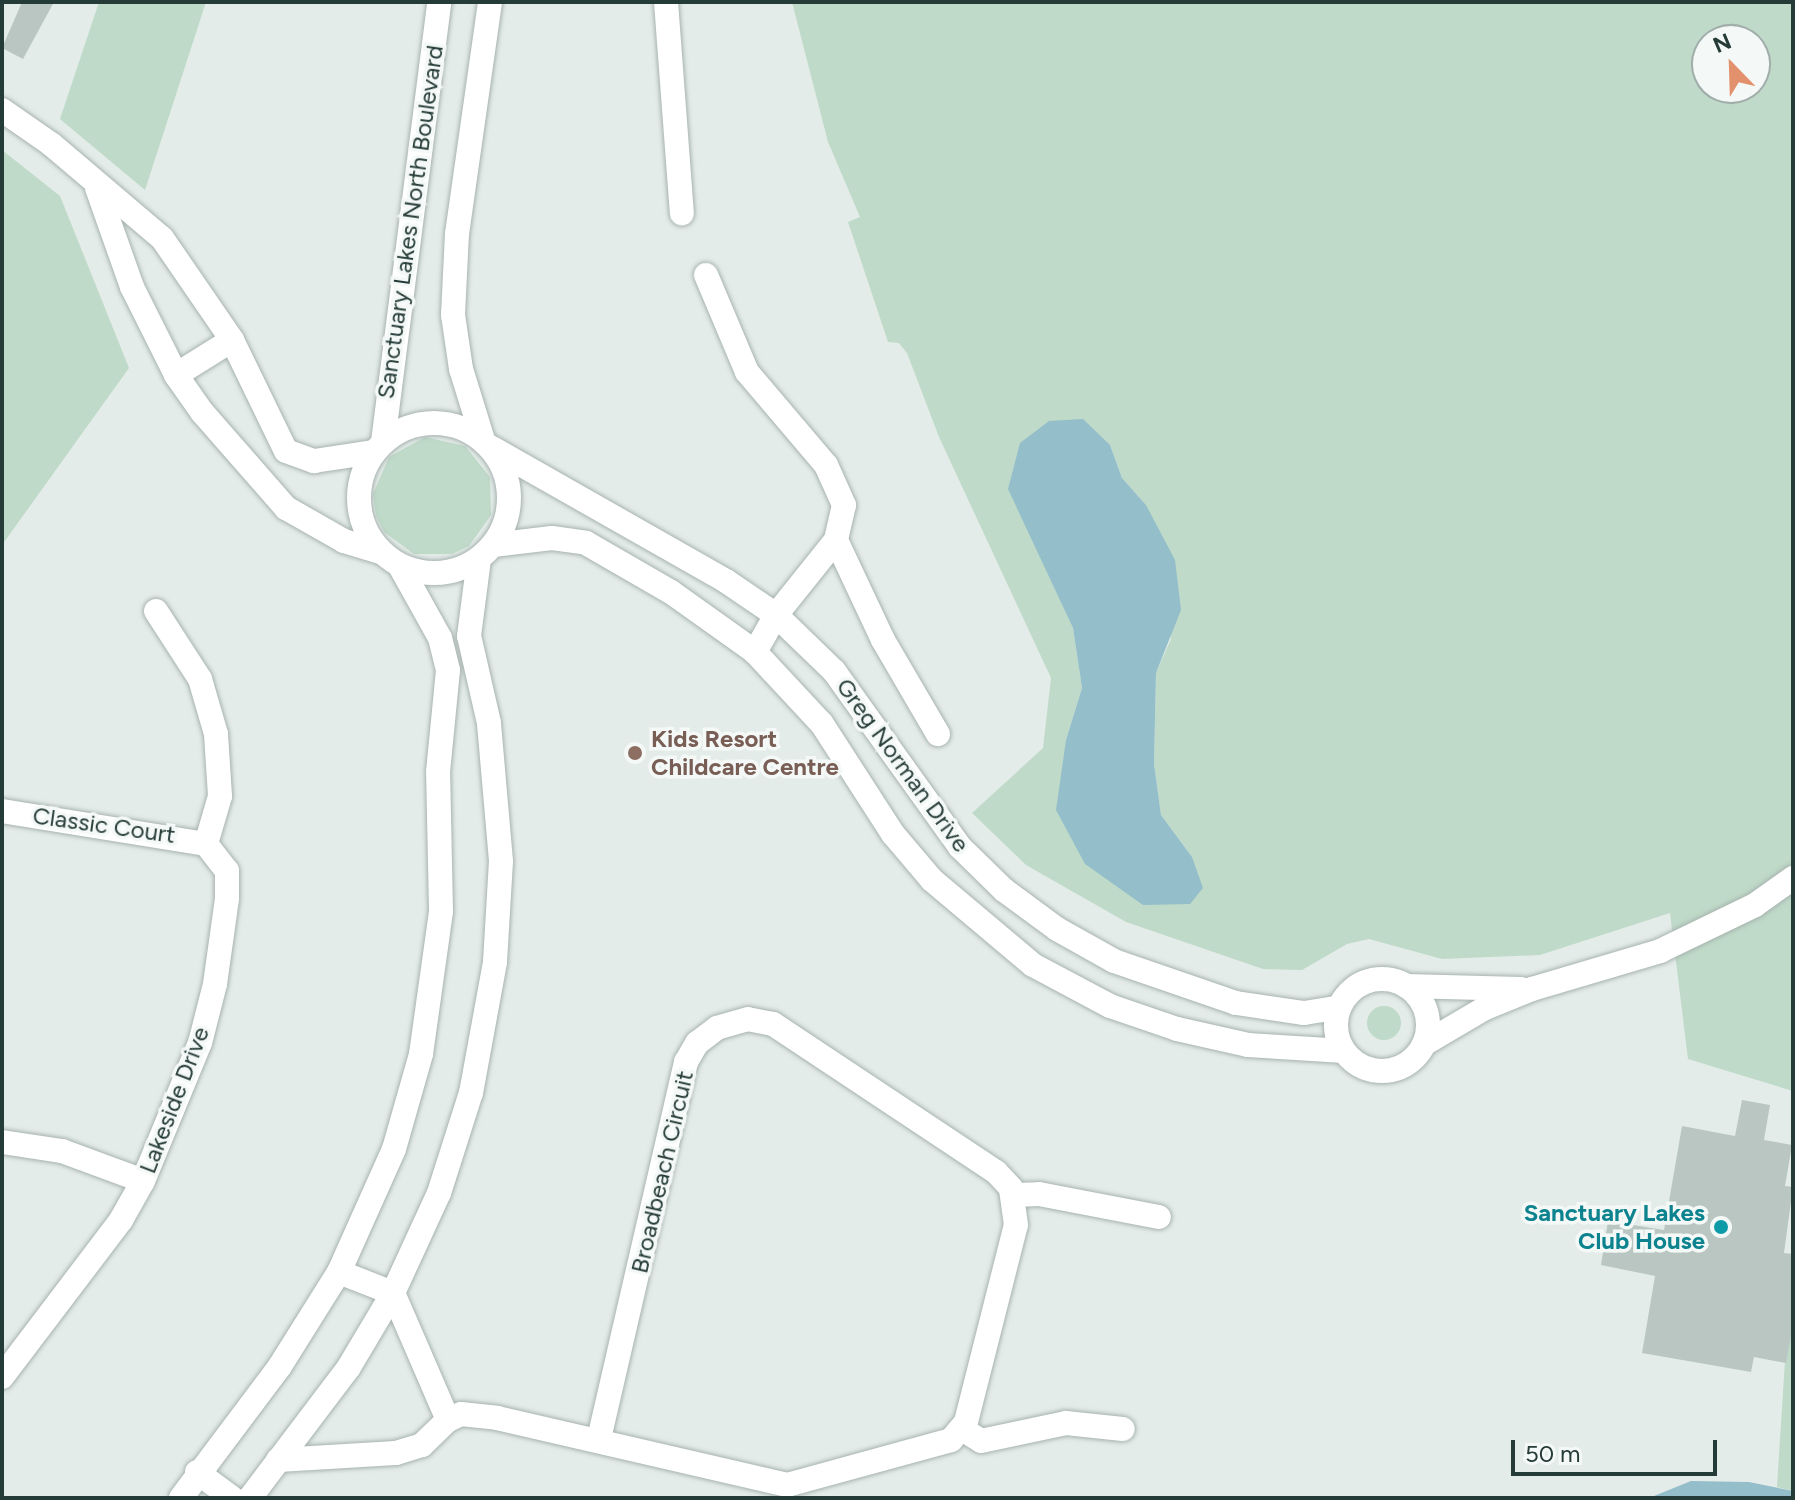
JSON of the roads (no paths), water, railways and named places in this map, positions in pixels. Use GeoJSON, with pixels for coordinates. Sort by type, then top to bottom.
{"type":"FeatureCollection","features":[{"type":"Feature","properties":{"kind":"street","name":"Sanctuary Lakes North Boulevard"},"geometry":{"type":"LineString","coordinates":[[378,447],[439,2]]}},
{"type":"Feature","properties":{"kind":"street","name":"Sanctuary Lakes North Boulevard"},"geometry":{"type":"LineString","coordinates":[[487,444],[461,369],[453,301],[457,234],[490,2]]}},
{"type":"Feature","properties":{"kind":"street"},"geometry":{"type":"LineString","coordinates":[[666,2],[682,213]]}},
{"type":"Feature","properties":{"kind":"street"},"geometry":{"type":"LineString","coordinates":[[2,110],[51,144],[97,187],[162,238],[232,340],[286,451],[314,461],[378,447],[422,423],[464,428],[487,444],[505,471],[510,496],[506,523],[486,552],[468,622],[489,723],[498,807],[495,962],[458,1140],[393,1293],[349,1367],[250,1498]]}},
{"type":"Feature","properties":{"kind":"street"},"geometry":{"type":"LineString","coordinates":[[97,187],[132,287],[176,375],[268,493],[310,525],[390,559],[440,574],[486,552]]}},
{"type":"Feature","properties":{"kind":"street"},"geometry":{"type":"LineString","coordinates":[[706,275],[747,372],[836,480],[844,505],[836,540],[776,615],[755,652]]}},
{"type":"Feature","properties":{"kind":"street"},"geometry":{"type":"LineString","coordinates":[[176,375],[232,340]]}},
{"type":"Feature","properties":{"kind":"street","name":"Greg Norman Drive"},"geometry":{"type":"LineString","coordinates":[[487,444],[726,581],[776,615],[834,671],[937,820],[1004,890],[1080,942],[1166,981],[1278,1011],[1340,1007],[1361,984],[1392,980],[1406,986],[1532,989]]}},
{"type":"Feature","properties":{"kind":"street"},"geometry":{"type":"LineString","coordinates":[[181,1498],[197,1472],[280,1366],[339,1272],[376,1194],[409,1103],[438,957],[443,857],[438,772],[448,670],[440,638],[390,559],[367,534],[359,503],[363,471],[378,447]]}},
{"type":"Feature","properties":{"kind":"street","name":"Greg Norman Drive"},"geometry":{"type":"LineString","coordinates":[[486,552],[552,538],[586,543],[671,592],[755,652],[822,724],[915,861],[975,920],[1033,965],[1110,1006],[1248,1045],[1344,1051],[1363,1067],[1392,1070],[1417,1056],[1424,1044],[1485,1008],[1532,989],[1660,951],[1755,905],[1793,878]]}},
{"type":"Feature","properties":{"kind":"street"},"geometry":{"type":"LineString","coordinates":[[836,540],[883,640],[938,734]]}},
{"type":"Feature","properties":{"kind":"street"},"geometry":{"type":"LineString","coordinates":[[156,611],[200,679],[216,734],[220,796],[206,844]]}},
{"type":"Feature","properties":{"kind":"street","name":"Classic Court"},"geometry":{"type":"LineString","coordinates":[[2,811],[206,844]]}},
{"type":"Feature","properties":{"kind":"street","name":"Lakeside Drive"},"geometry":{"type":"LineString","coordinates":[[2,1377],[121,1220],[143,1181],[200,1043],[215,984],[227,871],[206,844]]}},
{"type":"Feature","properties":{"kind":"street"},"geometry":{"type":"LineString","coordinates":[[975,920],[1004,890]]}},
{"type":"Feature","properties":{"kind":"street"},"geometry":{"type":"LineString","coordinates":[[1406,986],[1424,1005],[1424,1044]]}},
{"type":"Feature","properties":{"kind":"street"},"geometry":{"type":"LineString","coordinates":[[1340,1007],[1337,1037],[1344,1051]]}},
{"type":"Feature","properties":{"kind":"street","name":"Broadbeach Circuit"},"geometry":{"type":"LineString","coordinates":[[599,1440],[686,1062],[697,1043],[717,1028],[748,1019],[773,1024],[996,1172],[1014,1195]]}},
{"type":"Feature","properties":{"kind":"street"},"geometry":{"type":"LineString","coordinates":[[2,1142],[62,1151],[143,1181]]}},
{"type":"Feature","properties":{"kind":"street"},"geometry":{"type":"LineString","coordinates":[[278,1460],[396,1453],[422,1445],[448,1420],[461,1414],[497,1418],[599,1440],[787,1485],[933,1447],[962,1429],[1016,1225],[1014,1195],[1039,1194],[1159,1217]]}},
{"type":"Feature","properties":{"kind":"street"},"geometry":{"type":"LineString","coordinates":[[339,1272],[393,1293],[448,1420]]}},
{"type":"Feature","properties":{"kind":"street"},"geometry":{"type":"LineString","coordinates":[[962,1429],[981,1441],[1066,1423],[1123,1429]]}},
{"type":"Feature","properties":{"kind":"street"},"geometry":{"type":"LineString","coordinates":[[197,1472],[232,1498]]}},
{"type":"Feature","properties":{"kind":"water"},"geometry":{"type":"Polygon","coordinates":[[[1083,419],[1110,445],[1122,478],[1146,505],[1175,560],[1181,610],[1156,673],[1154,764],[1161,815],[1192,857],[1203,888],[1190,904],[1143,905],[1085,864],[1056,810],[1066,740],[1082,688],[1073,628],[1008,489],[1020,443],[1049,421],[1083,419]]]}},
{"type":"Feature","properties":{"kind":"water"},"geometry":{"type":"Polygon","coordinates":[[[1691,1481],[1749,1482],[1793,1491],[1793,1498],[1649,1498],[1691,1481]]]}},
{"type":"Feature","properties":{"kind":"place","name":"Kids Resort Childcare Centre"},"geometry":{"type":"Point","coordinates":[635,753]}},
{"type":"Feature","properties":{"kind":"place","name":"Sanctuary Lakes Club House"},"geometry":{"type":"Point","coordinates":[1721,1227]}}]}
